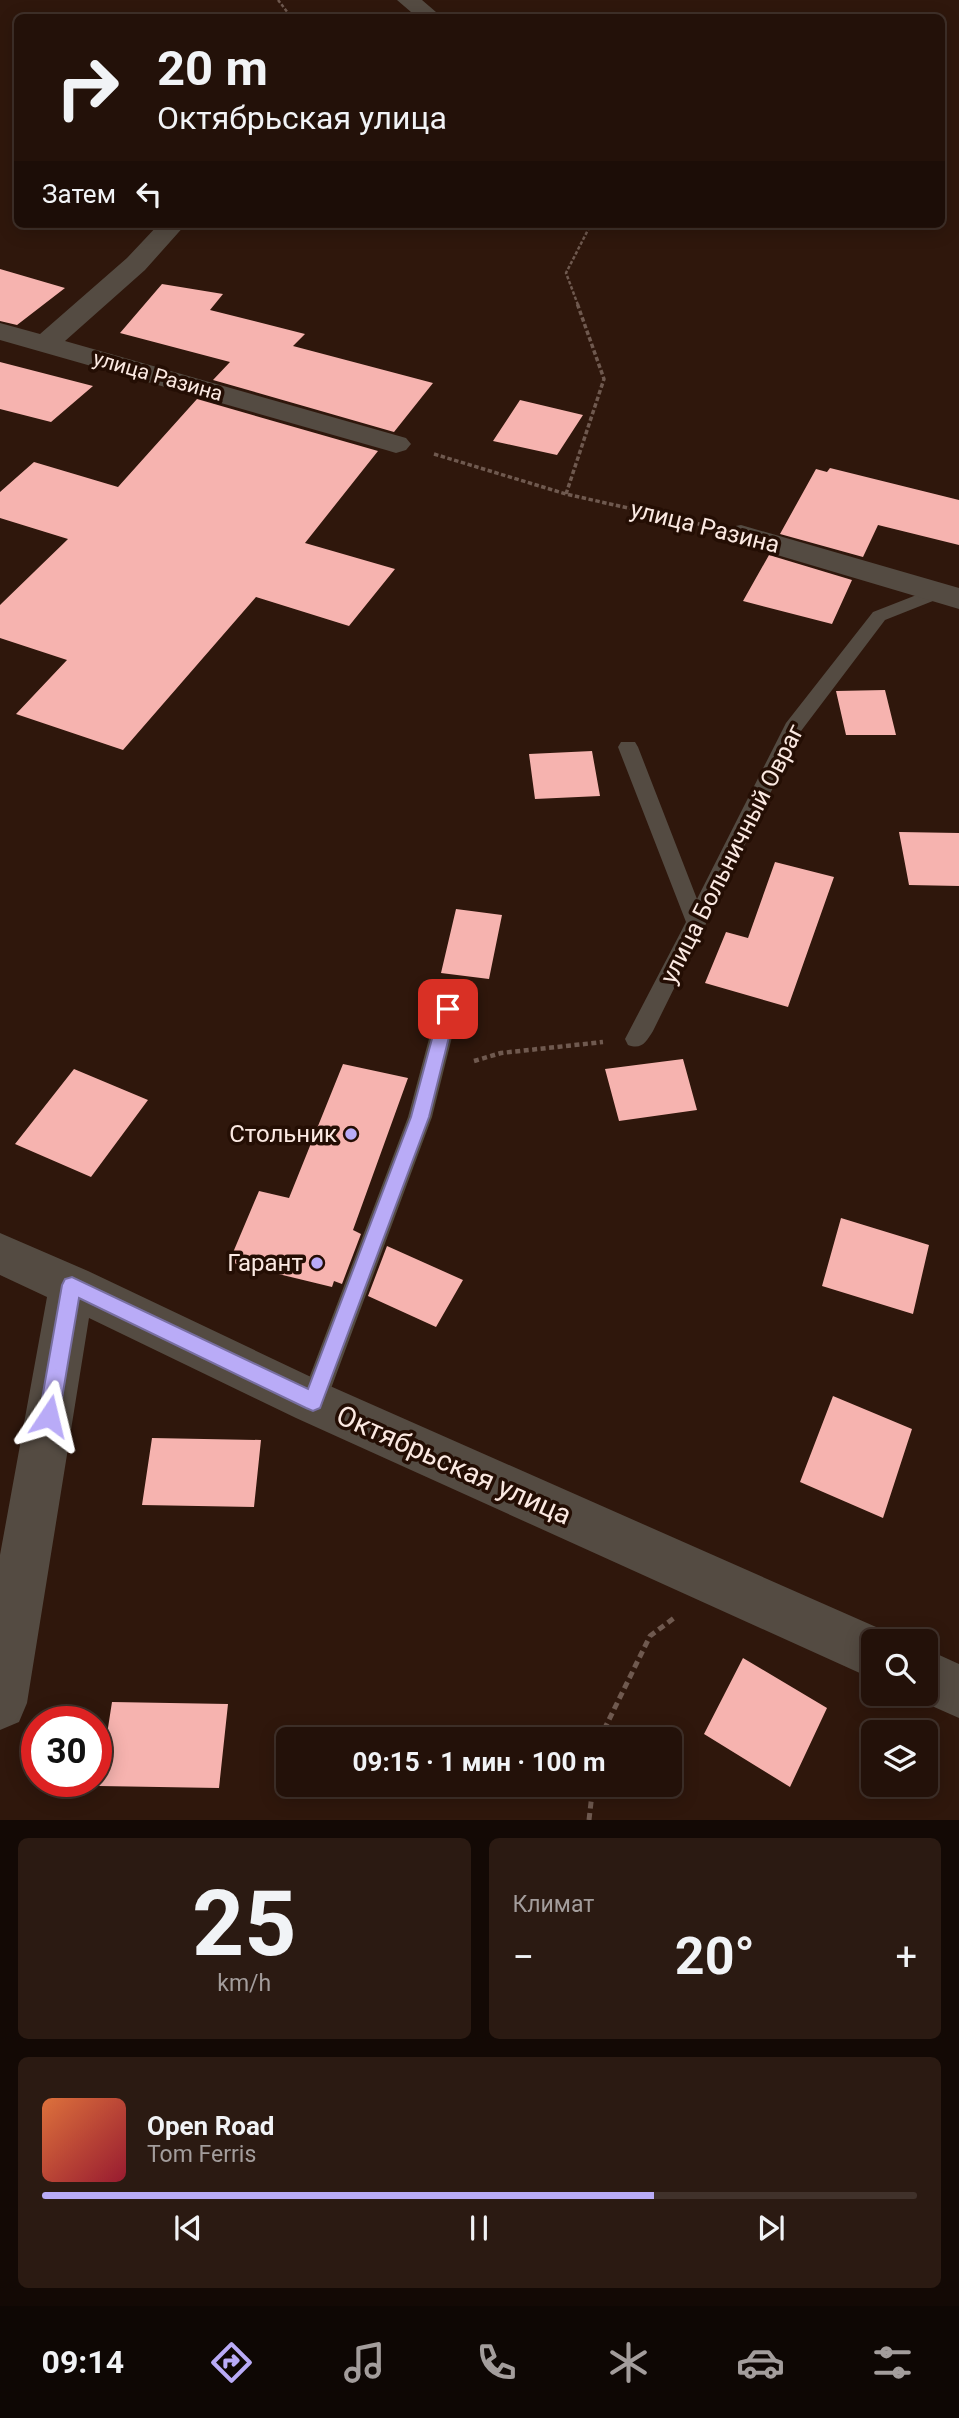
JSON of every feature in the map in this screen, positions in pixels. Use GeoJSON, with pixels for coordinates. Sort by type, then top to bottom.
{"type":"FeatureCollection","features":[{"type":"Feature","properties":{"kind":"street"},"geometry":{"type":"LineString","coordinates":[[408,0],[427,14]]}},
{"type":"Feature","properties":{"kind":"street"},"geometry":{"type":"LineString","coordinates":[[46,344],[136,264],[169,228]]}},
{"type":"Feature","properties":{"kind":"street","name":"улица Разина"},"geometry":{"type":"LineString","coordinates":[[0,331],[396,444]]}},
{"type":"Feature","properties":{"kind":"street","name":"улица Разина"},"geometry":{"type":"LineString","coordinates":[[741,534],[948,596]]}},
{"type":"Feature","properties":{"kind":"street","name":"Октябрьская улица"},"geometry":{"type":"LineString","coordinates":[[0,1253],[313,1402],[861,1648]]}},
{"type":"Feature","properties":{"kind":"street"},"geometry":{"type":"LineString","coordinates":[[0,1703],[72,1285]]}},
{"type":"Feature","properties":{"kind":"street"},"geometry":{"type":"LineString","coordinates":[[938,1681],[959,1691]]}},
{"type":"Feature","properties":{"kind":"lane","name":"улица Больничный Овраг"},"geometry":{"type":"LineString","coordinates":[[636,1039],[793,728],[879,616],[948,596]]}},
{"type":"Feature","properties":{"kind":"lane"},"geometry":{"type":"LineString","coordinates":[[628,747],[696,922]]}},
{"type":"Feature","properties":{"kind":"lane"},"geometry":{"type":"LineString","coordinates":[[313,1402],[420,1117],[448,1009]]}},
{"type":"Feature","properties":{"kind":"path"},"geometry":{"type":"LineString","coordinates":[[278,0],[289,14]]}},
{"type":"Feature","properties":{"kind":"path"},"geometry":{"type":"LineString","coordinates":[[566,494],[604,379],[566,273],[589,228]]}},
{"type":"Feature","properties":{"kind":"path","name":"улица Разина"},"geometry":{"type":"LineString","coordinates":[[450,459],[566,494],[741,534]]}},
{"type":"Feature","properties":{"kind":"path"},"geometry":{"type":"LineString","coordinates":[[501,1053],[636,1039]]}},
{"type":"Feature","properties":{"kind":"path"},"geometry":{"type":"LineString","coordinates":[[605,1727],[650,1636],[720,1584]]}},
{"type":"Feature","properties":{"kind":"path"},"geometry":{"type":"LineString","coordinates":[[589,1819],[592,1797]]}},
{"type":"Feature","properties":{"kind":"building"},"geometry":{"type":"Polygon","coordinates":[[[0,269],[65,288],[17,325],[0,321],[0,269]]]}},
{"type":"Feature","properties":{"kind":"building"},"geometry":{"type":"Polygon","coordinates":[[[162,284],[223,294],[210,310],[305,334],[293,346],[433,383],[394,432],[213,380],[230,362],[120,333],[162,284]]]}},
{"type":"Feature","properties":{"kind":"building"},"geometry":{"type":"Polygon","coordinates":[[[0,362],[93,386],[51,422],[0,409],[0,362]]]}},
{"type":"Feature","properties":{"kind":"building"},"geometry":{"type":"Polygon","coordinates":[[[197,399],[378,451],[305,543],[395,569],[349,626],[256,597],[123,750],[16,714],[67,660],[0,638],[0,605],[68,539],[0,518],[0,492],[34,462],[118,487],[197,399]]]}},
{"type":"Feature","properties":{"kind":"building"},"geometry":{"type":"Polygon","coordinates":[[[520,400],[583,415],[557,455],[493,441],[520,400]]]}},
{"type":"Feature","properties":{"kind":"building"},"geometry":{"type":"Polygon","coordinates":[[[830,468],[959,500],[959,545],[878,525],[863,557],[780,534],[816,469],[827,472],[830,468]]]}},
{"type":"Feature","properties":{"kind":"building"},"geometry":{"type":"Polygon","coordinates":[[[769,555],[852,580],[832,624],[743,601],[769,555]]]}},
{"type":"Feature","properties":{"kind":"building"},"geometry":{"type":"Polygon","coordinates":[[[885,690],[896,735],[846,735],[836,691],[885,690]]]}},
{"type":"Feature","properties":{"kind":"building"},"geometry":{"type":"Polygon","coordinates":[[[592,751],[600,796],[535,799],[529,754],[592,751]]]}},
{"type":"Feature","properties":{"kind":"building"},"geometry":{"type":"Polygon","coordinates":[[[899,832],[959,833],[959,886],[909,885],[899,832]]]}},
{"type":"Feature","properties":{"kind":"building"},"geometry":{"type":"Polygon","coordinates":[[[775,862],[834,877],[788,1007],[705,983],[726,932],[748,938],[775,862]]]}},
{"type":"Feature","properties":{"kind":"building"},"geometry":{"type":"Polygon","coordinates":[[[456,909],[502,915],[489,979],[441,973],[456,909]]]}},
{"type":"Feature","properties":{"kind":"building"},"geometry":{"type":"Polygon","coordinates":[[[683,1059],[697,1110],[619,1121],[605,1069],[683,1059]]]}},
{"type":"Feature","properties":{"kind":"building","name":"Стольник"},"geometry":{"type":"Polygon","coordinates":[[[343,1064],[408,1078],[353,1230],[361,1234],[342,1284],[334,1281],[332,1287],[229,1262],[259,1191],[289,1198],[343,1064]]]}},
{"type":"Feature","properties":{"kind":"building"},"geometry":{"type":"Polygon","coordinates":[[[74,1069],[148,1100],[91,1177],[15,1144],[74,1069]]]}},
{"type":"Feature","properties":{"kind":"building"},"geometry":{"type":"Polygon","coordinates":[[[841,1218],[929,1245],[913,1314],[822,1286],[841,1218]]]}},
{"type":"Feature","properties":{"kind":"building"},"geometry":{"type":"Polygon","coordinates":[[[387,1246],[463,1280],[436,1327],[368,1296],[387,1246]]]}},
{"type":"Feature","properties":{"kind":"building"},"geometry":{"type":"Polygon","coordinates":[[[833,1396],[912,1429],[883,1518],[800,1482],[833,1396]]]}},
{"type":"Feature","properties":{"kind":"building"},"geometry":{"type":"Polygon","coordinates":[[[152,1438],[261,1440],[254,1507],[142,1505],[152,1438]]]}},
{"type":"Feature","properties":{"kind":"building"},"geometry":{"type":"Polygon","coordinates":[[[743,1658],[827,1708],[790,1787],[704,1734],[743,1658]]]}},
{"type":"Feature","properties":{"kind":"building"},"geometry":{"type":"Polygon","coordinates":[[[112,1702],[228,1704],[219,1788],[112,1786],[112,1702]]]}},
{"type":"Feature","properties":{"kind":"place","name":"Стольник"},"geometry":{"type":"Point","coordinates":[351,1134]}},
{"type":"Feature","properties":{"kind":"place","name":"Гарант"},"geometry":{"type":"Point","coordinates":[317,1263]}},
{"type":"Feature","properties":{"kind":"route"},"geometry":{"type":"LineString","coordinates":[[49,1416],[72,1285],[313,1402],[420,1117],[448,1009]]}}]}
